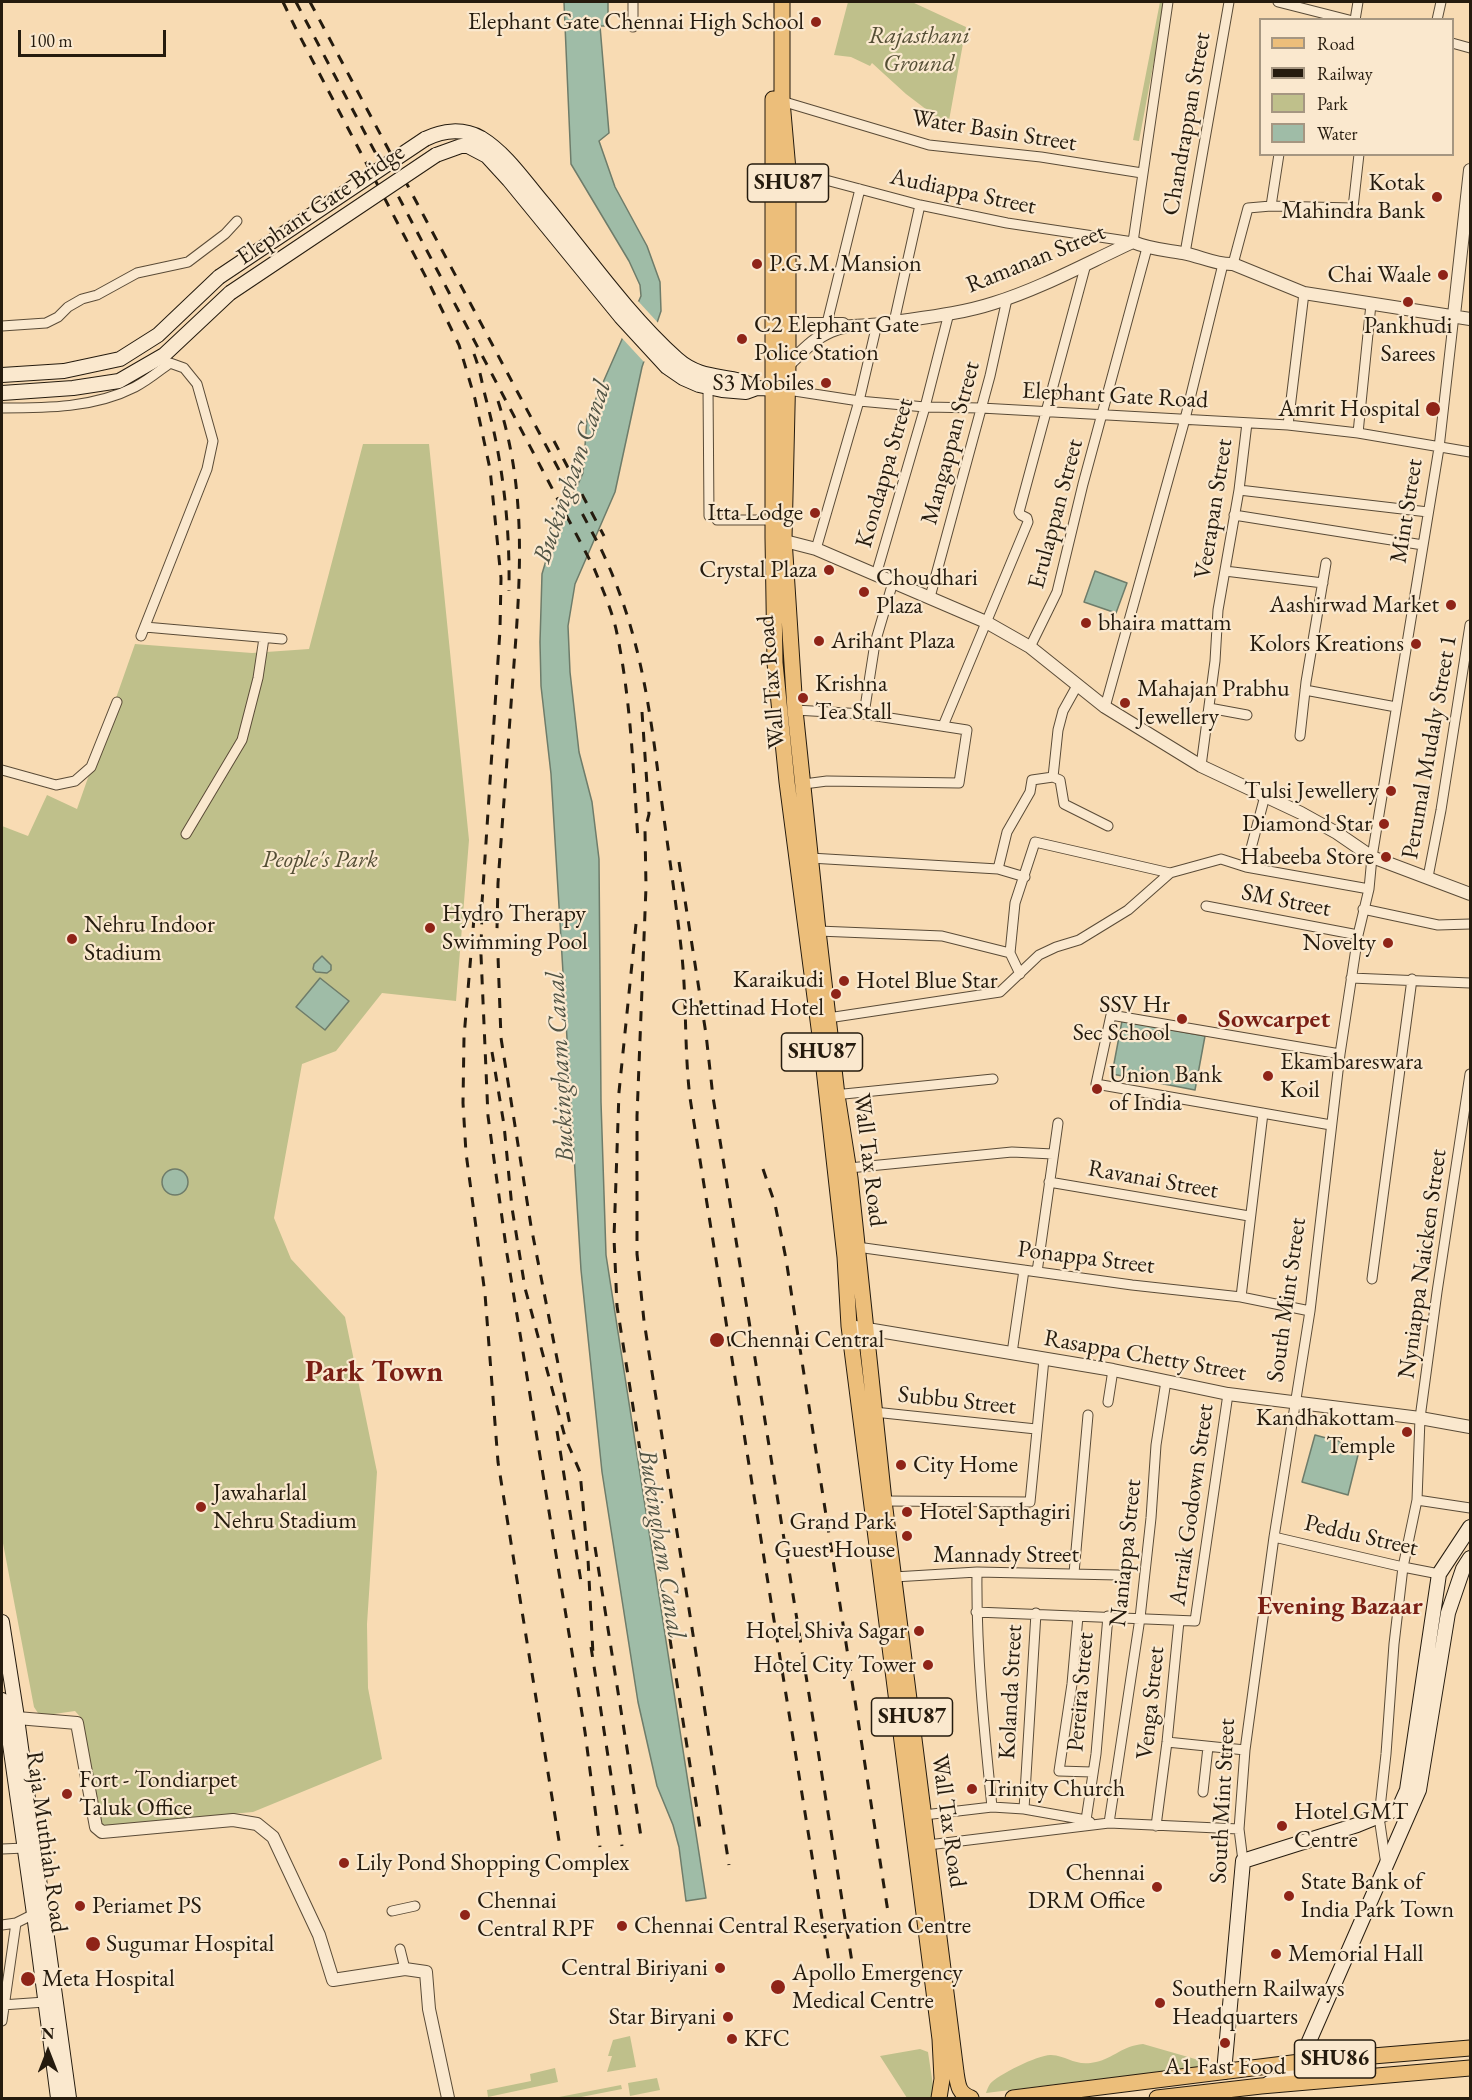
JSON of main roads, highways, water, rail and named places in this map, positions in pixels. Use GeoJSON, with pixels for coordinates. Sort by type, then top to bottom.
{"type":"FeatureCollection","features":[{"type":"Feature","properties":{"kind":"main road","name":"Wall Tax Road"},"geometry":{"type":"LineString","coordinates":[[771,2],[778,99],[788,170],[788,366],[780,389],[773,520],[778,539],[828,1018],[849,1326],[940,2039],[942,2079],[939,2098]]}},
{"type":"Feature","properties":{"kind":"main road","name":"Wall Tax Road"},"geometry":{"type":"LineString","coordinates":[[782,2],[778,99],[780,389],[775,663],[787,782],[832,1095],[849,1168],[884,1501],[959,2091],[971,2098]]}},
{"type":"Feature","properties":{"kind":"main road","name":"Elephant Gate Bridge"},"geometry":{"type":"LineString","coordinates":[[2,375],[64,371],[120,359],[158,334],[219,277],[425,139],[445,131],[459,131],[481,138],[493,146],[524,180],[625,313]]}},
{"type":"Feature","properties":{"kind":"main road","name":"Elephant Gate Bridge"},"geometry":{"type":"LineString","coordinates":[[2,393],[119,381],[164,356],[230,293],[436,155],[461,146],[468,146],[487,156],[625,313]]}},
{"type":"Feature","properties":{"kind":"main road"},"geometry":{"type":"LineString","coordinates":[[625,313],[683,378],[708,387],[746,392],[757,388],[780,389]]}},
{"type":"Feature","properties":{"kind":"main road"},"geometry":{"type":"LineString","coordinates":[[663,354],[690,369],[719,378],[746,381],[757,388]]}},
{"type":"Feature","properties":{"kind":"main road"},"geometry":{"type":"LineString","coordinates":[[1261,2086],[1288,2075],[1300,2062],[1419,1790],[1439,1574],[1470,1527]]}},
{"type":"Feature","properties":{"kind":"main road"},"geometry":{"type":"LineString","coordinates":[[1432,1665],[1463,1569],[1470,1558]]}},
{"type":"Feature","properties":{"kind":"main road","name":"Raja Muthiah Road"},"geometry":{"type":"LineString","coordinates":[[2,1622],[7,1766],[25,1848],[58,2098]]}},
{"type":"Feature","properties":{"kind":"main road","name":"South Mint Street"},"geometry":{"type":"LineString","coordinates":[[1224,2072],[1243,1861],[1379,1817],[1399,1808],[1407,1790],[1432,1665]]}},
{"type":"Feature","properties":{"kind":"main road","name":"Raja Muthiah Road"},"geometry":{"type":"LineString","coordinates":[[6,1709],[69,2098]]}},
{"type":"Feature","properties":{"kind":"main road","name":"SHU86"},"geometry":{"type":"LineString","coordinates":[[1014,2098],[1300,2062],[1470,2048]]}},
{"type":"Feature","properties":{"kind":"main road","name":"SHU86"},"geometry":{"type":"LineString","coordinates":[[1157,2098],[1261,2086],[1470,2068]]}},
{"type":"Feature","properties":{"kind":"water"},"geometry":{"type":"Polygon","coordinates":[[[564,2],[608,2],[608,26],[600,26],[609,133],[599,141],[615,187],[647,246],[660,282],[661,311],[642,367],[615,492],[575,584],[568,626],[570,672],[579,752],[592,802],[599,859],[601,1102],[606,1255],[706,1898],[686,1901],[679,1847],[673,1825],[657,1786],[638,1702],[602,1472],[581,1270],[551,774],[541,686],[542,574],[550,547],[583,473],[587,419],[641,296],[640,285],[629,261],[571,164],[564,2]]]}},
{"type":"Feature","properties":{"kind":"water"},"geometry":{"type":"Polygon","coordinates":[[[1095,571],[1127,583],[1116,613],[1084,602],[1095,571]]]}},
{"type":"Feature","properties":{"kind":"water"},"geometry":{"type":"Polygon","coordinates":[[[322,956],[331,965],[331,970],[327,973],[316,972],[313,969],[314,964],[322,956]]]}},
{"type":"Feature","properties":{"kind":"water"},"geometry":{"type":"Polygon","coordinates":[[[320,978],[349,1001],[325,1030],[296,1007],[320,978]]]}},
{"type":"Feature","properties":{"kind":"water"},"geometry":{"type":"Polygon","coordinates":[[[1122,1021],[1205,1036],[1195,1090],[1112,1074],[1122,1021]]]}},
{"type":"Feature","properties":{"kind":"water"},"geometry":{"type":"Polygon","coordinates":[[[175,1169],[184,1173],[188,1182],[184,1191],[175,1195],[166,1191],[162,1182],[166,1173],[175,1169]]]}},
{"type":"Feature","properties":{"kind":"water"},"geometry":{"type":"Polygon","coordinates":[[[1315,1435],[1360,1447],[1348,1495],[1302,1482],[1315,1435]]]}},
{"type":"Feature","properties":{"kind":"railway"},"geometry":{"type":"LineString","coordinates":[[283,2],[459,345],[475,399],[490,469],[501,578],[500,630],[482,903],[481,955],[488,1116],[507,1254],[585,1732],[600,1847]]}},
{"type":"Feature","properties":{"kind":"railway"},"geometry":{"type":"LineString","coordinates":[[296,2],[594,568],[612,613],[621,655],[631,734],[638,840]]}},
{"type":"Feature","properties":{"kind":"railway"},"geometry":{"type":"LineString","coordinates":[[310,2],[600,547],[633,636],[651,725],[679,927],[690,1098],[830,1968]]}},
{"type":"Feature","properties":{"kind":"railway"},"geometry":{"type":"LineString","coordinates":[[474,354],[492,423],[501,470],[507,518],[509,591]]}},
{"type":"Feature","properties":{"kind":"railway"},"geometry":{"type":"LineString","coordinates":[[498,401],[508,435],[514,470],[519,538],[518,607],[498,883],[497,929],[501,1038],[531,1226],[571,1430]]}},
{"type":"Feature","properties":{"kind":"railway"},"geometry":{"type":"LineString","coordinates":[[554,441],[604,536]]}},
{"type":"Feature","properties":{"kind":"railway"},"geometry":{"type":"LineString","coordinates":[[642,712],[649,814],[645,830],[646,887],[637,1116],[637,1254],[644,1321],[729,1865]]}},
{"type":"Feature","properties":{"kind":"railway"},"geometry":{"type":"LineString","coordinates":[[679,862],[706,1034],[713,1097],[852,1962]]}},
{"type":"Feature","properties":{"kind":"railway"},"geometry":{"type":"LineString","coordinates":[[474,918],[464,1037],[463,1103],[466,1153],[485,1294],[498,1462],[560,1847]]}},
{"type":"Feature","properties":{"kind":"railway"},"geometry":{"type":"LineString","coordinates":[[636,924],[619,1092],[614,1238],[617,1306],[700,1828]]}},
{"type":"Feature","properties":{"kind":"railway"},"geometry":{"type":"LineString","coordinates":[[492,1052],[525,1288],[565,1437],[580,1472],[593,1654]]}},
{"type":"Feature","properties":{"kind":"railway"},"geometry":{"type":"LineString","coordinates":[[763,1169],[775,1204],[786,1259],[888,1912]]}},
{"type":"Feature","properties":{"kind":"railway"},"geometry":{"type":"LineString","coordinates":[[557,1431],[582,1588]]}},
{"type":"Feature","properties":{"kind":"railway"},"geometry":{"type":"LineString","coordinates":[[595,1547],[642,1843]]}},
{"type":"Feature","properties":{"kind":"railway"},"geometry":{"type":"LineString","coordinates":[[591,1647],[622,1846]]}},
{"type":"Feature","properties":{"kind":"place","name":"Elephant Gate Chennai High School"},"geometry":{"type":"Point","coordinates":[816,22]}},
{"type":"Feature","properties":{"kind":"place","name":"Kotak Mahindra Bank"},"geometry":{"type":"Point","coordinates":[1437,197]}},
{"type":"Feature","properties":{"kind":"place","name":"P.G.M. Mansion"},"geometry":{"type":"Point","coordinates":[757,264]}},
{"type":"Feature","properties":{"kind":"place","name":"Chai Waale"},"geometry":{"type":"Point","coordinates":[1443,275]}},
{"type":"Feature","properties":{"kind":"place","name":"Pankhudi Sarees"},"geometry":{"type":"Point","coordinates":[1408,302]}},
{"type":"Feature","properties":{"kind":"place","name":"C2 Elephant Gate Police Station"},"geometry":{"type":"Point","coordinates":[742,339]}},
{"type":"Feature","properties":{"kind":"place","name":"S3 Mobiles"},"geometry":{"type":"Point","coordinates":[826,383]}},
{"type":"Feature","properties":{"kind":"place","name":"Amrit Hospital"},"geometry":{"type":"Point","coordinates":[1433,409]}},
{"type":"Feature","properties":{"kind":"place","name":"Itta Lodge"},"geometry":{"type":"Point","coordinates":[815,513]}},
{"type":"Feature","properties":{"kind":"place","name":"Crystal Plaza"},"geometry":{"type":"Point","coordinates":[829,570]}},
{"type":"Feature","properties":{"kind":"place","name":"Choudhari Plaza"},"geometry":{"type":"Point","coordinates":[864,592]}},
{"type":"Feature","properties":{"kind":"place","name":"Aashirwad Market"},"geometry":{"type":"Point","coordinates":[1451,605]}},
{"type":"Feature","properties":{"kind":"place","name":"bhaira mattam"},"geometry":{"type":"Point","coordinates":[1086,623]}},
{"type":"Feature","properties":{"kind":"place","name":"Arihant Plaza"},"geometry":{"type":"Point","coordinates":[819,641]}},
{"type":"Feature","properties":{"kind":"place","name":"Kolors Kreations"},"geometry":{"type":"Point","coordinates":[1416,644]}},
{"type":"Feature","properties":{"kind":"place","name":"Krishna Tea Stall"},"geometry":{"type":"Point","coordinates":[803,698]}},
{"type":"Feature","properties":{"kind":"place","name":"Mahajan Prabhu Jewellery"},"geometry":{"type":"Point","coordinates":[1125,703]}},
{"type":"Feature","properties":{"kind":"place","name":"Tulsi Jewellery"},"geometry":{"type":"Point","coordinates":[1391,791]}},
{"type":"Feature","properties":{"kind":"place","name":"Diamond Star"},"geometry":{"type":"Point","coordinates":[1384,824]}},
{"type":"Feature","properties":{"kind":"place","name":"Habeeba Store"},"geometry":{"type":"Point","coordinates":[1386,857]}},
{"type":"Feature","properties":{"kind":"place","name":"Hydro Therapy Swimming Pool"},"geometry":{"type":"Point","coordinates":[430,928]}},
{"type":"Feature","properties":{"kind":"place","name":"Nehru Indoor Stadium"},"geometry":{"type":"Point","coordinates":[72,939]}},
{"type":"Feature","properties":{"kind":"place","name":"Novelty"},"geometry":{"type":"Point","coordinates":[1388,943]}},
{"type":"Feature","properties":{"kind":"place","name":"Hotel Blue Star"},"geometry":{"type":"Point","coordinates":[844,981]}},
{"type":"Feature","properties":{"kind":"place","name":"Karaikudi Chettinad Hotel"},"geometry":{"type":"Point","coordinates":[836,994]}},
{"type":"Feature","properties":{"kind":"place","name":"SSV Hr Sec School"},"geometry":{"type":"Point","coordinates":[1182,1019]}},
{"type":"Feature","properties":{"kind":"place","name":"Ekambareswara Koil"},"geometry":{"type":"Point","coordinates":[1268,1076]}},
{"type":"Feature","properties":{"kind":"place","name":"Union Bank of India"},"geometry":{"type":"Point","coordinates":[1097,1089]}},
{"type":"Feature","properties":{"kind":"place","name":"Chennai Central"},"geometry":{"type":"Point","coordinates":[717,1340]}},
{"type":"Feature","properties":{"kind":"place","name":"Kandhakottam Temple"},"geometry":{"type":"Point","coordinates":[1407,1432]}},
{"type":"Feature","properties":{"kind":"place","name":"City Home"},"geometry":{"type":"Point","coordinates":[901,1465]}},
{"type":"Feature","properties":{"kind":"place","name":"Jawaharlal Nehru Stadium"},"geometry":{"type":"Point","coordinates":[201,1507]}},
{"type":"Feature","properties":{"kind":"place","name":"Hotel Sapthagiri"},"geometry":{"type":"Point","coordinates":[907,1512]}},
{"type":"Feature","properties":{"kind":"place","name":"Grand Park Guest House"},"geometry":{"type":"Point","coordinates":[907,1536]}},
{"type":"Feature","properties":{"kind":"place","name":"Hotel Shiva Sagar"},"geometry":{"type":"Point","coordinates":[919,1631]}},
{"type":"Feature","properties":{"kind":"place","name":"Hotel City Tower"},"geometry":{"type":"Point","coordinates":[928,1665]}},
{"type":"Feature","properties":{"kind":"place","name":"Trinity Church"},"geometry":{"type":"Point","coordinates":[972,1789]}},
{"type":"Feature","properties":{"kind":"place","name":"Fort - Tondiarpet Taluk Office"},"geometry":{"type":"Point","coordinates":[67,1794]}},
{"type":"Feature","properties":{"kind":"place","name":"Hotel GMT Centre"},"geometry":{"type":"Point","coordinates":[1282,1826]}},
{"type":"Feature","properties":{"kind":"place","name":"Lily Pond Shopping Complex"},"geometry":{"type":"Point","coordinates":[344,1863]}},
{"type":"Feature","properties":{"kind":"place","name":"Chennai DRM Office"},"geometry":{"type":"Point","coordinates":[1157,1887]}},
{"type":"Feature","properties":{"kind":"place","name":"State Bank of India Park Town"},"geometry":{"type":"Point","coordinates":[1289,1896]}},
{"type":"Feature","properties":{"kind":"place","name":"Periamet PS"},"geometry":{"type":"Point","coordinates":[80,1906]}},
{"type":"Feature","properties":{"kind":"place","name":"Chennai Central RPF"},"geometry":{"type":"Point","coordinates":[465,1915]}},
{"type":"Feature","properties":{"kind":"place","name":"Chennai Central Reservation Centre"},"geometry":{"type":"Point","coordinates":[622,1926]}},
{"type":"Feature","properties":{"kind":"place","name":"Sugumar Hospital"},"geometry":{"type":"Point","coordinates":[93,1944]}},
{"type":"Feature","properties":{"kind":"place","name":"Memorial Hall"},"geometry":{"type":"Point","coordinates":[1276,1954]}},
{"type":"Feature","properties":{"kind":"place","name":"Central Biriyani"},"geometry":{"type":"Point","coordinates":[720,1968]}},
{"type":"Feature","properties":{"kind":"place","name":"Meta Hospital"},"geometry":{"type":"Point","coordinates":[28,1979]}},
{"type":"Feature","properties":{"kind":"place","name":"Apollo Emergency Medical Centre"},"geometry":{"type":"Point","coordinates":[778,1987]}},
{"type":"Feature","properties":{"kind":"place","name":"Southern Railways Headquarters"},"geometry":{"type":"Point","coordinates":[1160,2003]}},
{"type":"Feature","properties":{"kind":"place","name":"Star Biryani"},"geometry":{"type":"Point","coordinates":[728,2017]}},
{"type":"Feature","properties":{"kind":"place","name":"KFC"},"geometry":{"type":"Point","coordinates":[732,2039]}},
{"type":"Feature","properties":{"kind":"place","name":"A1 Fast Food"},"geometry":{"type":"Point","coordinates":[1225,2043]}},
{"type":"Feature","properties":{"kind":"district","name":"Sowcarpet"},"geometry":{"type":"Point","coordinates":[1274,1020]}},
{"type":"Feature","properties":{"kind":"district","name":"Park Town"},"geometry":{"type":"Point","coordinates":[374,1373]}},
{"type":"Feature","properties":{"kind":"district","name":"Evening Bazaar"},"geometry":{"type":"Point","coordinates":[1340,1607]}},
{"type":"Feature","properties":{"kind":"park label","name":"Rajasthani Ground"},"geometry":{"type":"Point","coordinates":[919,50]}},
{"type":"Feature","properties":{"kind":"park label","name":"People's Park"},"geometry":{"type":"Point","coordinates":[320,860]}},
{"type":"Feature","properties":{"kind":"water label","name":"Buckingham Canal"},"geometry":{"type":"Point","coordinates":[573,472]}},
{"type":"Feature","properties":{"kind":"water label","name":"Buckingham Canal"},"geometry":{"type":"Point","coordinates":[561,1067]}},
{"type":"Feature","properties":{"kind":"water label","name":"Buckingham Canal"},"geometry":{"type":"Point","coordinates":[661,1544]}}]}
